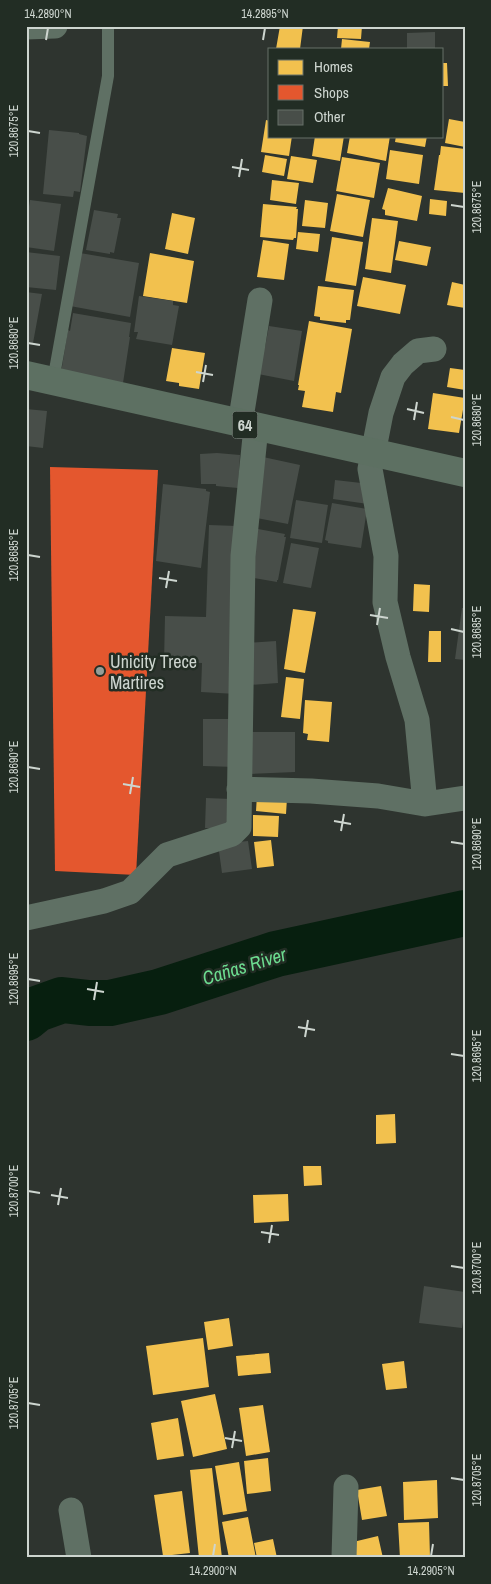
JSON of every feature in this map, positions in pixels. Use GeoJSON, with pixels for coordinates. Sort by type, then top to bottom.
{"type":"FeatureCollection","features":[{"type":"Feature","properties":{"kind":"main road","name":"64"},"geometry":{"type":"LineString","coordinates":[[26,375],[465,473]]}},
{"type":"Feature","properties":{"kind":"street"},"geometry":{"type":"LineString","coordinates":[[26,27],[54,26]]}},
{"type":"Feature","properties":{"kind":"street"},"geometry":{"type":"LineString","coordinates":[[26,918],[104,901],[130,892],[167,855],[232,834],[239,828],[243,556],[248,426],[260,300]]}},
{"type":"Feature","properties":{"kind":"street"},"geometry":{"type":"LineString","coordinates":[[425,804],[417,720],[398,657],[385,602],[386,556],[370,469],[381,413],[393,377],[403,364],[418,351],[434,349]]}},
{"type":"Feature","properties":{"kind":"street"},"geometry":{"type":"LineString","coordinates":[[239,789],[311,791],[378,796],[425,804],[465,798]]}},
{"type":"Feature","properties":{"kind":"street"},"geometry":{"type":"LineString","coordinates":[[344,1558],[346,1487]]}},
{"type":"Feature","properties":{"kind":"street"},"geometry":{"type":"LineString","coordinates":[[71,1510],[79,1558]]}},
{"type":"Feature","properties":{"kind":"lane"},"geometry":{"type":"LineString","coordinates":[[53,381],[108,76],[108,26]]}},
{"type":"Feature","properties":{"kind":"building: Homes"},"geometry":{"type":"Polygon","coordinates":[[[280,26],[303,26],[300,48],[276,48],[280,26]]]}},
{"type":"Feature","properties":{"kind":"building: Homes"},"geometry":{"type":"Polygon","coordinates":[[[338,26],[362,26],[361,39],[337,38],[338,26]]]}},
{"type":"Feature","properties":{"kind":"building: Homes"},"geometry":{"type":"Polygon","coordinates":[[[342,39],[370,42],[369,48],[341,48],[342,39]]]}},
{"type":"Feature","properties":{"kind":"building: Homes"},"geometry":{"type":"Polygon","coordinates":[[[444,63],[447,63],[448,86],[444,86],[444,63]]]}},
{"type":"Feature","properties":{"kind":"building: Homes"},"geometry":{"type":"Polygon","coordinates":[[[449,119],[465,122],[465,147],[445,143],[449,119]]]}},
{"type":"Feature","properties":{"kind":"building: Homes"},"geometry":{"type":"Polygon","coordinates":[[[266,120],[268,120],[268,138],[292,138],[289,156],[261,152],[266,120]]]}},
{"type":"Feature","properties":{"kind":"building: Homes"},"geometry":{"type":"Polygon","coordinates":[[[315,138],[344,138],[340,161],[312,156],[315,138]]]}},
{"type":"Feature","properties":{"kind":"building: Homes"},"geometry":{"type":"Polygon","coordinates":[[[350,138],[390,138],[386,161],[347,153],[350,138]]]}},
{"type":"Feature","properties":{"kind":"building: Homes"},"geometry":{"type":"Polygon","coordinates":[[[396,138],[427,138],[425,147],[395,142],[396,138]]]}},
{"type":"Feature","properties":{"kind":"building: Homes"},"geometry":{"type":"Polygon","coordinates":[[[441,146],[465,149],[465,193],[434,190],[441,146]]]}},
{"type":"Feature","properties":{"kind":"building: Homes"},"geometry":{"type":"Polygon","coordinates":[[[390,150],[423,155],[419,184],[386,179],[390,150]]]}},
{"type":"Feature","properties":{"kind":"building: Homes"},"geometry":{"type":"Polygon","coordinates":[[[265,155],[287,159],[284,176],[262,172],[265,155]]]}},
{"type":"Feature","properties":{"kind":"building: Homes"},"geometry":{"type":"Polygon","coordinates":[[[291,156],[317,160],[313,183],[287,179],[291,156]]]}},
{"type":"Feature","properties":{"kind":"building: Homes"},"geometry":{"type":"Polygon","coordinates":[[[342,157],[380,163],[374,198],[336,191],[342,157]]]}},
{"type":"Feature","properties":{"kind":"building: Homes"},"geometry":{"type":"Polygon","coordinates":[[[272,180],[299,183],[296,204],[270,200],[272,180]]]}},
{"type":"Feature","properties":{"kind":"building: Homes"},"geometry":{"type":"Polygon","coordinates":[[[388,188],[422,196],[417,221],[385,215],[385,210],[382,209],[388,188]]]}},
{"type":"Feature","properties":{"kind":"building: Homes"},"geometry":{"type":"Polygon","coordinates":[[[337,194],[370,200],[363,237],[330,231],[337,194]]]}},
{"type":"Feature","properties":{"kind":"building: Homes"},"geometry":{"type":"Polygon","coordinates":[[[430,199],[447,201],[446,216],[429,214],[430,199]]]}},
{"type":"Feature","properties":{"kind":"building: Homes"},"geometry":{"type":"Polygon","coordinates":[[[305,200],[328,203],[325,228],[302,226],[305,200]]]}},
{"type":"Feature","properties":{"kind":"building: Homes"},"geometry":{"type":"Polygon","coordinates":[[[263,204],[297,207],[296,238],[293,240],[260,237],[263,204]]]}},
{"type":"Feature","properties":{"kind":"building: Homes"},"geometry":{"type":"Polygon","coordinates":[[[172,213],[195,218],[188,254],[165,249],[172,213]]]}},
{"type":"Feature","properties":{"kind":"building: Homes"},"geometry":{"type":"Polygon","coordinates":[[[372,218],[398,221],[391,273],[365,269],[372,218]]]}},
{"type":"Feature","properties":{"kind":"building: Homes"},"geometry":{"type":"Polygon","coordinates":[[[298,232],[320,234],[318,252],[296,249],[298,232]]]}},
{"type":"Feature","properties":{"kind":"building: Homes"},"geometry":{"type":"Polygon","coordinates":[[[332,237],[363,242],[356,286],[325,281],[332,237]]]}},
{"type":"Feature","properties":{"kind":"building: Homes"},"geometry":{"type":"Polygon","coordinates":[[[263,240],[289,244],[284,280],[257,277],[263,240]]]}},
{"type":"Feature","properties":{"kind":"building: Homes"},"geometry":{"type":"Polygon","coordinates":[[[399,241],[431,247],[427,266],[395,260],[399,241]]]}},
{"type":"Feature","properties":{"kind":"building: Homes"},"geometry":{"type":"Polygon","coordinates":[[[150,253],[194,261],[187,303],[143,296],[150,253]]]}},
{"type":"Feature","properties":{"kind":"building: Homes"},"geometry":{"type":"Polygon","coordinates":[[[363,277],[406,285],[400,314],[357,306],[363,277]]]}},
{"type":"Feature","properties":{"kind":"building: Homes"},"geometry":{"type":"Polygon","coordinates":[[[452,282],[465,285],[465,308],[447,305],[452,282]]]}},
{"type":"Feature","properties":{"kind":"building: Homes"},"geometry":{"type":"Polygon","coordinates":[[[318,286],[354,290],[350,320],[346,320],[346,323],[320,320],[320,317],[314,316],[318,286]]]}},
{"type":"Feature","properties":{"kind":"building: Homes"},"geometry":{"type":"Polygon","coordinates":[[[309,321],[352,329],[341,393],[336,392],[333,412],[302,407],[305,391],[298,390],[298,385],[309,321]]]}},
{"type":"Feature","properties":{"kind":"building: Homes"},"geometry":{"type":"Polygon","coordinates":[[[172,348],[205,353],[199,389],[179,386],[179,383],[166,381],[172,348]]]}},
{"type":"Feature","properties":{"kind":"building: Homes"},"geometry":{"type":"Polygon","coordinates":[[[450,368],[465,370],[465,390],[447,387],[450,368]]]}},
{"type":"Feature","properties":{"kind":"building: Homes"},"geometry":{"type":"Polygon","coordinates":[[[433,393],[465,398],[459,433],[428,429],[433,393]]]}},
{"type":"Feature","properties":{"kind":"building: Homes"},"geometry":{"type":"Polygon","coordinates":[[[414,584],[430,585],[429,612],[413,611],[414,584]]]}},
{"type":"Feature","properties":{"kind":"building: Homes"},"geometry":{"type":"Polygon","coordinates":[[[293,609],[316,612],[305,673],[284,669],[293,609]]]}},
{"type":"Feature","properties":{"kind":"building: Homes"},"geometry":{"type":"Polygon","coordinates":[[[429,631],[441,631],[441,662],[428,662],[429,631]]]}},
{"type":"Feature","properties":{"kind":"building: Homes"},"geometry":{"type":"Polygon","coordinates":[[[286,677],[304,679],[300,719],[281,717],[286,677]]]}},
{"type":"Feature","properties":{"kind":"building: Homes"},"geometry":{"type":"Polygon","coordinates":[[[305,700],[332,702],[329,742],[307,740],[308,734],[303,733],[305,700]]]}},
{"type":"Feature","properties":{"kind":"building: Homes"},"geometry":{"type":"Polygon","coordinates":[[[257,795],[287,798],[286,814],[256,811],[257,795]]]}},
{"type":"Feature","properties":{"kind":"building: Homes"},"geometry":{"type":"Polygon","coordinates":[[[253,815],[279,816],[278,837],[253,836],[253,815]]]}},
{"type":"Feature","properties":{"kind":"building: Homes"},"geometry":{"type":"Polygon","coordinates":[[[271,840],[274,866],[257,868],[254,842],[271,840]]]}},
{"type":"Feature","properties":{"kind":"building: Homes"},"geometry":{"type":"Polygon","coordinates":[[[395,1114],[396,1143],[376,1144],[376,1115],[395,1114]]]}},
{"type":"Feature","properties":{"kind":"building: Homes"},"geometry":{"type":"Polygon","coordinates":[[[303,1166],[321,1166],[322,1185],[304,1186],[303,1166]]]}},
{"type":"Feature","properties":{"kind":"building: Homes"},"geometry":{"type":"Polygon","coordinates":[[[288,1194],[289,1221],[254,1223],[253,1195],[288,1194]]]}},
{"type":"Feature","properties":{"kind":"building: Homes"},"geometry":{"type":"Polygon","coordinates":[[[229,1318],[233,1346],[208,1350],[204,1322],[229,1318]]]}},
{"type":"Feature","properties":{"kind":"building: Homes"},"geometry":{"type":"Polygon","coordinates":[[[203,1338],[209,1387],[153,1395],[146,1346],[203,1338]]]}},
{"type":"Feature","properties":{"kind":"building: Homes"},"geometry":{"type":"Polygon","coordinates":[[[269,1353],[271,1373],[238,1376],[236,1356],[269,1353]]]}},
{"type":"Feature","properties":{"kind":"building: Homes"},"geometry":{"type":"Polygon","coordinates":[[[404,1361],[407,1388],[386,1390],[382,1364],[404,1361]]]}},
{"type":"Feature","properties":{"kind":"building: Homes"},"geometry":{"type":"Polygon","coordinates":[[[215,1394],[227,1449],[193,1457],[181,1401],[215,1394]]]}},
{"type":"Feature","properties":{"kind":"building: Homes"},"geometry":{"type":"Polygon","coordinates":[[[263,1405],[270,1452],[246,1456],[239,1408],[263,1405]]]}},
{"type":"Feature","properties":{"kind":"building: Homes"},"geometry":{"type":"Polygon","coordinates":[[[178,1418],[184,1456],[157,1460],[151,1423],[178,1418]]]}},
{"type":"Feature","properties":{"kind":"building: Homes"},"geometry":{"type":"Polygon","coordinates":[[[268,1458],[271,1491],[247,1494],[244,1461],[268,1458]]]}},
{"type":"Feature","properties":{"kind":"building: Homes"},"geometry":{"type":"Polygon","coordinates":[[[239,1462],[247,1511],[223,1515],[215,1466],[239,1462]]]}},
{"type":"Feature","properties":{"kind":"building: Homes"},"geometry":{"type":"Polygon","coordinates":[[[212,1468],[222,1558],[199,1558],[190,1470],[212,1468]]]}},
{"type":"Feature","properties":{"kind":"building: Homes"},"geometry":{"type":"Polygon","coordinates":[[[437,1480],[438,1518],[404,1520],[403,1482],[437,1480]]]}},
{"type":"Feature","properties":{"kind":"building: Homes"},"geometry":{"type":"Polygon","coordinates":[[[381,1486],[387,1516],[362,1520],[357,1490],[381,1486]]]}},
{"type":"Feature","properties":{"kind":"building: Homes"},"geometry":{"type":"Polygon","coordinates":[[[182,1491],[190,1553],[163,1556],[154,1495],[182,1491]]]}},
{"type":"Feature","properties":{"kind":"building: Homes"},"geometry":{"type":"Polygon","coordinates":[[[248,1517],[256,1558],[229,1558],[222,1522],[248,1517]]]}},
{"type":"Feature","properties":{"kind":"building: Homes"},"geometry":{"type":"Polygon","coordinates":[[[429,1522],[430,1557],[400,1558],[398,1523],[429,1522]]]}},
{"type":"Feature","properties":{"kind":"building: Homes"},"geometry":{"type":"Polygon","coordinates":[[[378,1536],[383,1558],[356,1558],[353,1542],[378,1536]]]}},
{"type":"Feature","properties":{"kind":"building: Homes"},"geometry":{"type":"Polygon","coordinates":[[[273,1539],[277,1558],[257,1558],[254,1543],[273,1539]]]}},
{"type":"Feature","properties":{"kind":"building: Shops","name":"Unicity Trece Martires"},"geometry":{"type":"Polygon","coordinates":[[[50,467],[158,470],[136,875],[55,871],[50,467]]]}},
{"type":"Feature","properties":{"kind":"building: Other"},"geometry":{"type":"Polygon","coordinates":[[[435,32],[435,48],[407,48],[407,33],[435,32]]]}},
{"type":"Feature","properties":{"kind":"building: Other"},"geometry":{"type":"Polygon","coordinates":[[[49,130],[79,133],[87,136],[80,192],[74,191],[73,197],[43,194],[49,130]]]}},
{"type":"Feature","properties":{"kind":"building: Other"},"geometry":{"type":"Polygon","coordinates":[[[30,200],[61,204],[54,251],[26,247],[26,226],[30,200]]]}},
{"type":"Feature","properties":{"kind":"building: Other"},"geometry":{"type":"Polygon","coordinates":[[[94,210],[118,214],[117,218],[121,218],[114,253],[86,250],[94,210]]]}},
{"type":"Feature","properties":{"kind":"building: Other"},"geometry":{"type":"Polygon","coordinates":[[[26,252],[60,256],[56,290],[26,287],[26,252]]]}},
{"type":"Feature","properties":{"kind":"building: Other"},"geometry":{"type":"Polygon","coordinates":[[[80,253],[139,263],[130,317],[70,306],[80,253]]]}},
{"type":"Feature","properties":{"kind":"building: Other"},"geometry":{"type":"Polygon","coordinates":[[[26,292],[42,294],[33,343],[26,342],[26,292]]]}},
{"type":"Feature","properties":{"kind":"building: Other"},"geometry":{"type":"Polygon","coordinates":[[[139,296],[173,301],[173,305],[179,306],[172,345],[136,339],[138,332],[134,332],[139,296]]]}},
{"type":"Feature","properties":{"kind":"building: Other"},"geometry":{"type":"Polygon","coordinates":[[[73,313],[131,323],[123,383],[61,373],[68,330],[70,331],[73,313]]]}},
{"type":"Feature","properties":{"kind":"building: Other"},"geometry":{"type":"Polygon","coordinates":[[[269,326],[302,331],[294,381],[258,374],[269,326]]]}},
{"type":"Feature","properties":{"kind":"building: Other"},"geometry":{"type":"Polygon","coordinates":[[[26,409],[47,411],[43,448],[26,446],[26,409]]]}},
{"type":"Feature","properties":{"kind":"building: Other"},"geometry":{"type":"Polygon","coordinates":[[[200,454],[240,455],[238,488],[216,486],[216,484],[201,484],[200,454]]]}},
{"type":"Feature","properties":{"kind":"building: Other"},"geometry":{"type":"Polygon","coordinates":[[[263,457],[300,465],[288,524],[251,517],[263,457]]]}},
{"type":"Feature","properties":{"kind":"building: Other"},"geometry":{"type":"Polygon","coordinates":[[[335,480],[370,484],[368,504],[333,499],[335,480]]]}},
{"type":"Feature","properties":{"kind":"building: Other"},"geometry":{"type":"Polygon","coordinates":[[[163,484],[206,489],[206,491],[210,492],[201,568],[156,561],[163,484]]]}},
{"type":"Feature","properties":{"kind":"building: Other"},"geometry":{"type":"Polygon","coordinates":[[[296,500],[328,505],[322,543],[290,538],[296,500]]]}},
{"type":"Feature","properties":{"kind":"building: Other"},"geometry":{"type":"Polygon","coordinates":[[[332,503],[367,509],[361,548],[328,543],[325,540],[332,503]]]}},
{"type":"Feature","properties":{"kind":"building: Other"},"geometry":{"type":"Polygon","coordinates":[[[209,525],[237,526],[236,694],[201,692],[202,663],[164,662],[165,616],[206,617],[209,525]]]}},
{"type":"Feature","properties":{"kind":"building: Other"},"geometry":{"type":"Polygon","coordinates":[[[252,528],[285,534],[277,582],[243,576],[252,528]]]}},
{"type":"Feature","properties":{"kind":"building: Other"},"geometry":{"type":"Polygon","coordinates":[[[291,543],[319,548],[311,588],[283,583],[291,543]]]}},
{"type":"Feature","properties":{"kind":"building: Other"},"geometry":{"type":"Polygon","coordinates":[[[462,608],[465,608],[465,660],[455,659],[462,608]]]}},
{"type":"Feature","properties":{"kind":"building: Other"},"geometry":{"type":"Polygon","coordinates":[[[276,641],[278,683],[249,685],[246,643],[276,641]]]}},
{"type":"Feature","properties":{"kind":"building: Other"},"geometry":{"type":"Polygon","coordinates":[[[203,719],[233,719],[236,767],[203,766],[203,719]]]}},
{"type":"Feature","properties":{"kind":"building: Other"},"geometry":{"type":"Polygon","coordinates":[[[249,732],[295,732],[295,772],[250,774],[249,732]]]}},
{"type":"Feature","properties":{"kind":"building: Other"},"geometry":{"type":"Polygon","coordinates":[[[206,798],[231,799],[231,828],[205,828],[206,798]]]}},
{"type":"Feature","properties":{"kind":"building: Other"},"geometry":{"type":"Polygon","coordinates":[[[248,841],[252,869],[222,873],[218,844],[248,841]]]}},
{"type":"Feature","properties":{"kind":"building: Other"},"geometry":{"type":"Polygon","coordinates":[[[424,1286],[465,1292],[462,1328],[419,1323],[424,1286]]]}},
{"type":"Feature","properties":{"kind":"waterway","name":"Cañas River"},"geometry":{"type":"LineString","coordinates":[[26,1018],[37,1009],[62,1000],[110,1003],[159,992],[276,954],[465,913]]}},
{"type":"Feature","properties":{"kind":"place","name":"Unicity Trece Martires"},"geometry":{"type":"Point","coordinates":[100,671]}}]}
